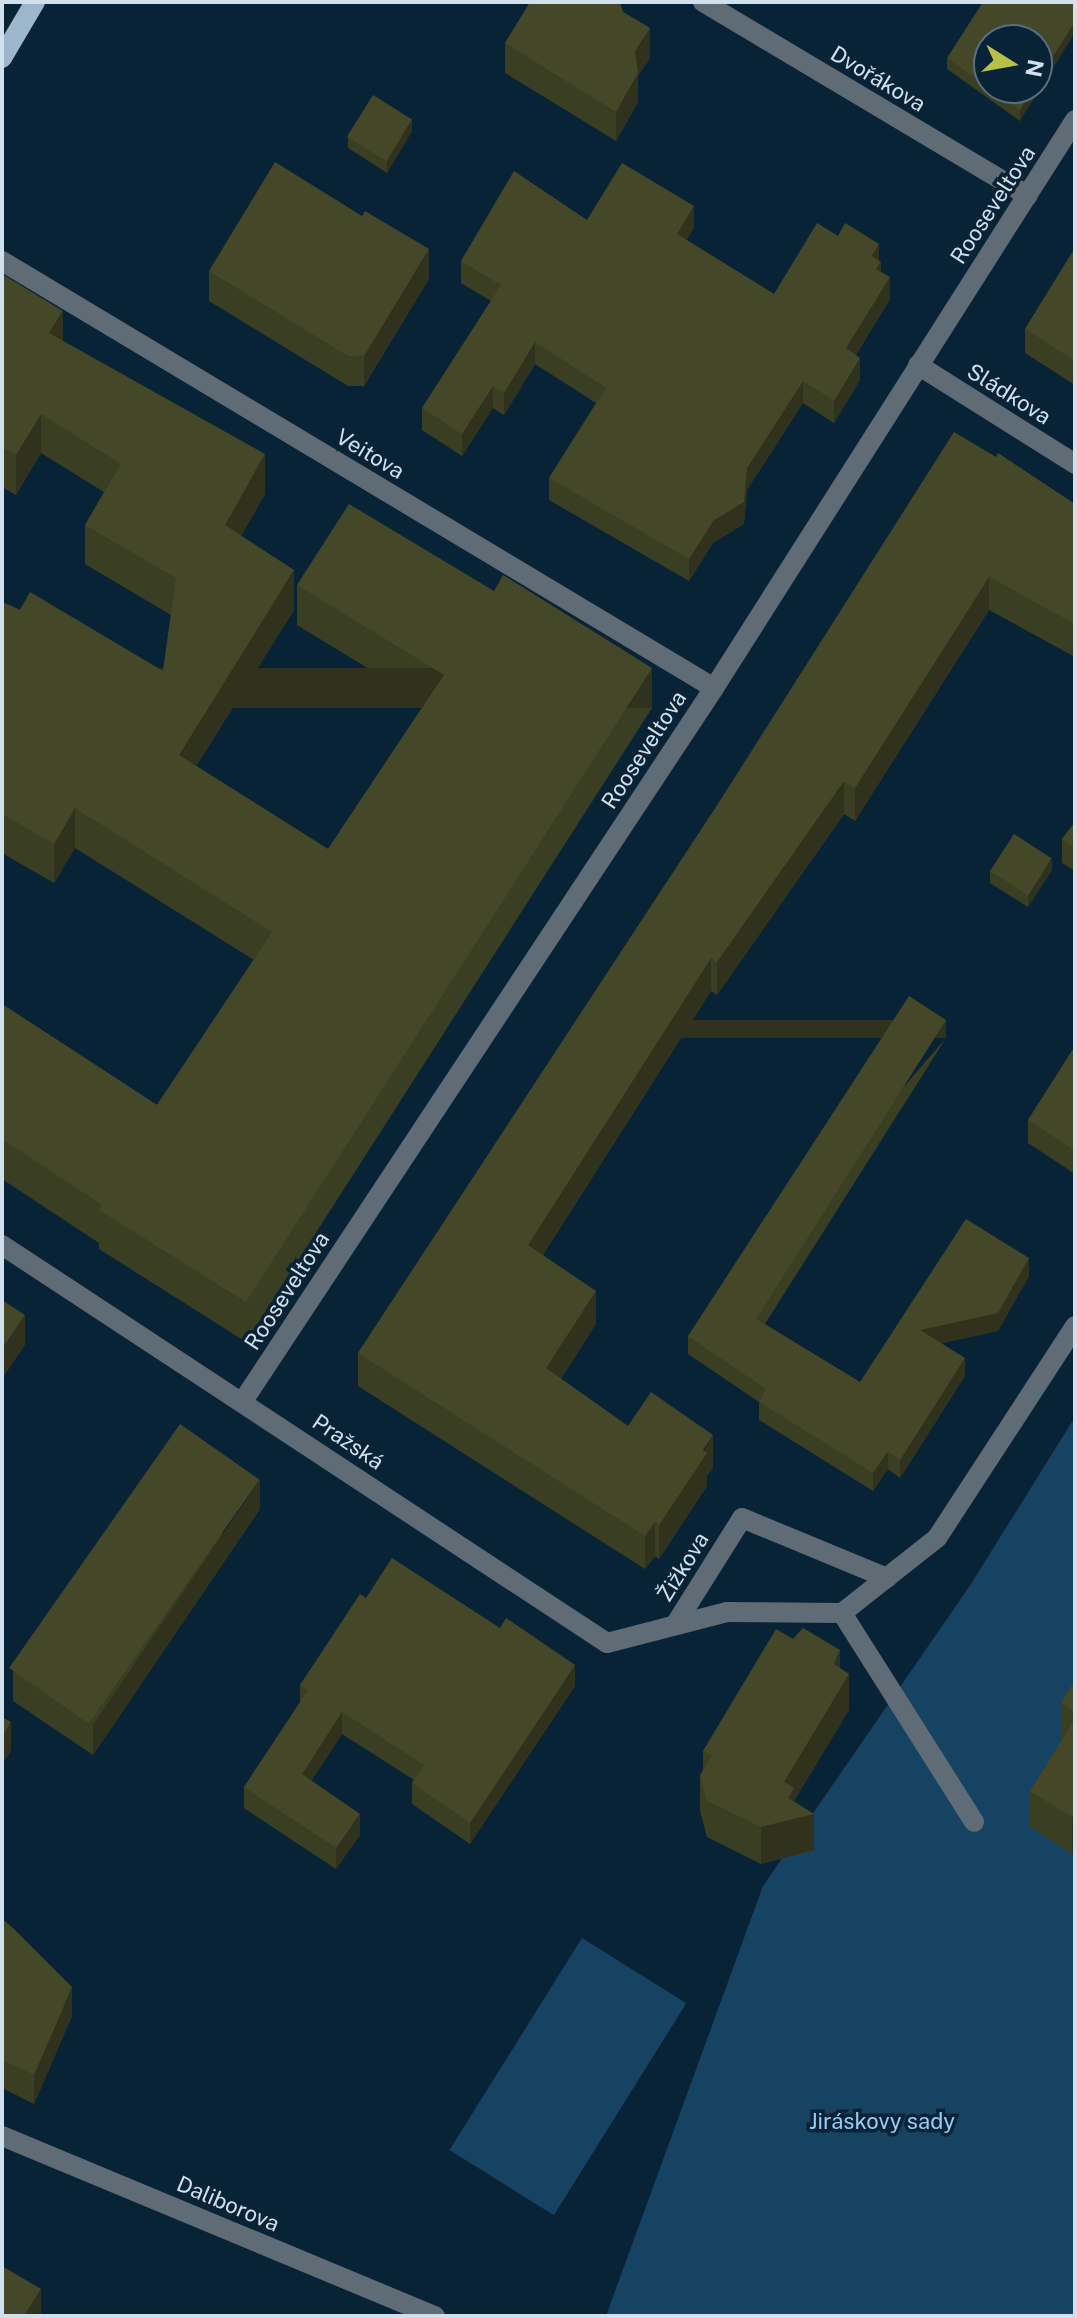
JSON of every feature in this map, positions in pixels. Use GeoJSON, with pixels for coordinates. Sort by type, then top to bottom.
{"type":"FeatureCollection","features":[{"type":"Feature","properties":{"kind":"main road"},"geometry":{"type":"LineString","coordinates":[[2,58],[35,2]]}},
{"type":"Feature","properties":{"kind":"street","name":"Dvořákova"},"geometry":{"type":"LineString","coordinates":[[703,2],[1028,196]]}},
{"type":"Feature","properties":{"kind":"street","name":"Rooseveltova"},"geometry":{"type":"LineString","coordinates":[[243,1401],[714,688],[1075,120]]}},
{"type":"Feature","properties":{"kind":"street","name":"Veitova"},"geometry":{"type":"LineString","coordinates":[[2,261],[714,688]]}},
{"type":"Feature","properties":{"kind":"street","name":"Sládkova"},"geometry":{"type":"LineString","coordinates":[[918,365],[1075,464]]}},
{"type":"Feature","properties":{"kind":"street","name":"Pražská"},"geometry":{"type":"LineString","coordinates":[[2,1245],[607,1643],[675,1625]]}},
{"type":"Feature","properties":{"kind":"street"},"geometry":{"type":"LineString","coordinates":[[974,1822],[842,1613],[937,1538],[1075,1326]]}},
{"type":"Feature","properties":{"kind":"street","name":"Žižkova"},"geometry":{"type":"LineString","coordinates":[[675,1625],[742,1518],[887,1578]]}},
{"type":"Feature","properties":{"kind":"street","name":"Žižkova"},"geometry":{"type":"LineString","coordinates":[[675,1625],[727,1612],[842,1613]]}},
{"type":"Feature","properties":{"kind":"street","name":"Daliborova"},"geometry":{"type":"LineString","coordinates":[[2,2136],[435,2316]]}},
{"type":"Feature","properties":{"kind":"green space","name":"Jiráskovy sady"},"geometry":{"type":"Polygon","coordinates":[[[1075,1417],[1075,2316],[606,2316],[763,1886],[971,1584],[1075,1417]]]}},
{"type":"Feature","properties":{"kind":"green space"},"geometry":{"type":"Polygon","coordinates":[[[582,1938],[686,2003],[554,2215],[450,2150],[582,1938]]]}},
{"type":"Feature","properties":{"kind":"building"},"geometry":{"type":"Polygon","coordinates":[[[530,2],[620,2],[623,12],[650,28],[635,51],[638,73],[616,112],[505,43],[530,2]]]}},
{"type":"Feature","properties":{"kind":"building"},"geometry":{"type":"Polygon","coordinates":[[[983,2],[1075,2],[1075,22],[1053,57],[1053,24],[973,24],[973,77],[947,58],[983,2]]]}},
{"type":"Feature","properties":{"kind":"building"},"geometry":{"type":"Polygon","coordinates":[[[373,95],[412,119],[386,161],[347,137],[373,95]]]}},
{"type":"Feature","properties":{"kind":"building"},"geometry":{"type":"Polygon","coordinates":[[[275,162],[362,216],[365,211],[429,249],[364,356],[348,356],[209,271],[275,162]]]}},
{"type":"Feature","properties":{"kind":"building"},"geometry":{"type":"Polygon","coordinates":[[[622,163],[694,206],[677,234],[774,294],[817,223],[838,236],[845,223],[879,244],[872,256],[881,262],[876,269],[890,277],[846,348],[860,358],[834,401],[803,381],[747,468],[744,502],[713,521],[689,559],[549,478],[606,388],[535,342],[504,393],[493,386],[462,434],[422,408],[501,285],[461,261],[514,171],[587,220],[622,163]]]}},
{"type":"Feature","properties":{"kind":"building"},"geometry":{"type":"Polygon","coordinates":[[[1075,248],[1075,361],[1025,329],[1075,248]]]}},
{"type":"Feature","properties":{"kind":"building"},"geometry":{"type":"Polygon","coordinates":[[[2,274],[63,311],[49,333],[265,454],[225,525],[294,570],[179,755],[328,849],[444,675],[297,585],[349,504],[494,591],[503,575],[652,668],[246,1302],[99,1210],[102,1205],[2,1139],[2,1004],[157,1105],[272,932],[75,808],[54,844],[2,814],[2,602],[20,610],[30,592],[163,671],[176,578],[85,525],[121,464],[41,414],[16,455],[2,447],[2,274]]]}},
{"type":"Feature","properties":{"kind":"building"},"geometry":{"type":"Polygon","coordinates":[[[954,432],[996,457],[998,453],[1075,504],[1075,624],[989,577],[855,788],[844,781],[717,962],[711,958],[528,1245],[596,1291],[546,1368],[628,1426],[651,1392],[713,1435],[703,1450],[707,1453],[659,1525],[655,1522],[645,1536],[358,1353],[716,807],[954,432]]]}},
{"type":"Feature","properties":{"kind":"building"},"geometry":{"type":"Polygon","coordinates":[[[1075,822],[1075,848],[1062,839],[1075,822]]]}},
{"type":"Feature","properties":{"kind":"building"},"geometry":{"type":"Polygon","coordinates":[[[1014,834],[1052,859],[1028,895],[990,871],[1014,834]]]}},
{"type":"Feature","properties":{"kind":"building"},"geometry":{"type":"Polygon","coordinates":[[[909,996],[946,1020],[756,1319],[860,1382],[966,1219],[1029,1258],[998,1313],[920,1330],[965,1358],[900,1460],[888,1451],[873,1473],[759,1402],[766,1389],[688,1336],[909,996]]]}},
{"type":"Feature","properties":{"kind":"building"},"geometry":{"type":"Polygon","coordinates":[[[1075,1046],[1075,1151],[1028,1120],[1075,1046]]]}},
{"type":"Feature","properties":{"kind":"building"},"geometry":{"type":"Polygon","coordinates":[[[2,1300],[25,1315],[2,1349],[2,1300]]]}},
{"type":"Feature","properties":{"kind":"building"},"geometry":{"type":"Polygon","coordinates":[[[180,1424],[259,1480],[89,1724],[9,1668],[180,1424]]]}},
{"type":"Feature","properties":{"kind":"building"},"geometry":{"type":"Polygon","coordinates":[[[392,1558],[500,1628],[506,1618],[575,1665],[470,1823],[412,1783],[424,1765],[342,1712],[302,1774],[360,1814],[336,1848],[244,1787],[308,1690],[300,1685],[360,1594],[366,1598],[392,1558]]]}},
{"type":"Feature","properties":{"kind":"building"},"geometry":{"type":"Polygon","coordinates":[[[803,1628],[840,1650],[834,1664],[849,1674],[784,1782],[794,1788],[788,1798],[814,1814],[761,1827],[707,1801],[700,1775],[712,1756],[703,1751],[776,1629],[793,1639],[803,1628]]]}},
{"type":"Feature","properties":{"kind":"building"},"geometry":{"type":"Polygon","coordinates":[[[1075,1680],[1075,1712],[1061,1703],[1075,1680]]]}},
{"type":"Feature","properties":{"kind":"building"},"geometry":{"type":"Polygon","coordinates":[[[2,1717],[11,1722],[2,1737],[2,1717]]]}},
{"type":"Feature","properties":{"kind":"building"},"geometry":{"type":"Polygon","coordinates":[[[1075,1719],[1075,1812],[1072,1817],[1030,1791],[1075,1719]]]}},
{"type":"Feature","properties":{"kind":"building"},"geometry":{"type":"Polygon","coordinates":[[[2,1919],[72,1987],[34,2075],[2,2060],[2,1919]]]}},
{"type":"Feature","properties":{"kind":"building"},"geometry":{"type":"Polygon","coordinates":[[[2,2266],[41,2289],[24,2316],[2,2316],[2,2266]]]}}]}
